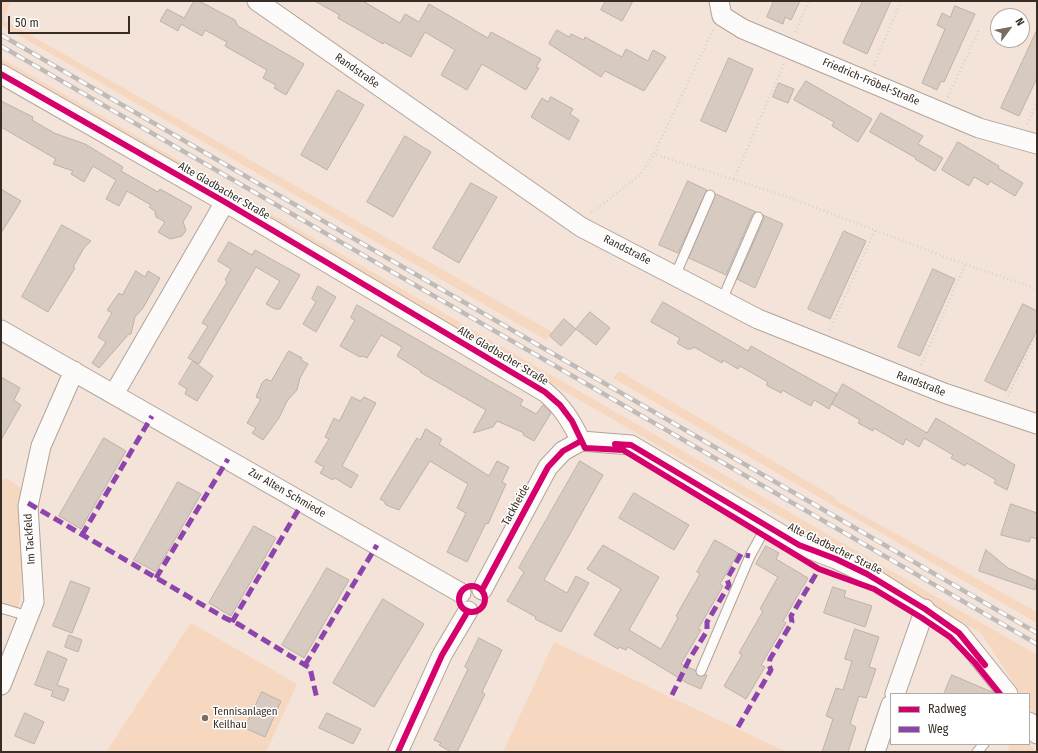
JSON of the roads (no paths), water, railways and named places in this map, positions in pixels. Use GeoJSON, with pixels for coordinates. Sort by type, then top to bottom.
{"type":"FeatureCollection","features":[{"type":"Feature","properties":{"kind":"street","name":"Randstraße"},"geometry":{"type":"LineString","coordinates":[[257,1],[581,227],[758,319],[914,381],[1037,424]]}},
{"type":"Feature","properties":{"kind":"street","name":"Friedrich-Fröbel-Straße"},"geometry":{"type":"LineString","coordinates":[[721,8],[743,29],[979,128],[1029,142]]}},
{"type":"Feature","properties":{"kind":"street","name":"Alte Gladbacher Straße"},"geometry":{"type":"LineString","coordinates":[[1,74],[225,202],[545,392],[560,405],[572,422],[581,441],[632,445],[799,545],[836,559],[867,574],[925,609],[959,632],[1007,693]]}},
{"type":"Feature","properties":{"kind":"street"},"geometry":{"type":"LineString","coordinates":[[114,394],[225,202]]}},
{"type":"Feature","properties":{"kind":"street","name":"Zur Alten Schmiede"},"geometry":{"type":"LineString","coordinates":[[1,330],[461,593]]}},
{"type":"Feature","properties":{"kind":"street","name":"Im Tackfeld"},"geometry":{"type":"LineString","coordinates":[[1,685],[34,602],[28,506],[41,446],[74,371]]}},
{"type":"Feature","properties":{"kind":"street","name":"Tackheide"},"geometry":{"type":"LineString","coordinates":[[468,612],[475,612],[484,605],[486,597],[482,590],[548,467],[563,451],[581,441]]}},
{"type":"Feature","properties":{"kind":"street"},"geometry":{"type":"LineString","coordinates":[[398,752],[442,654],[468,612],[459,602],[461,593],[471,586],[482,590]]}},
{"type":"Feature","properties":{"kind":"street"},"geometry":{"type":"LineString","coordinates":[[895,693],[925,609]]}},
{"type":"Feature","properties":{"kind":"street"},"geometry":{"type":"LineString","coordinates":[[874,752],[890,708]]}},
{"type":"Feature","properties":{"kind":"street"},"geometry":{"type":"LineString","coordinates":[[1030,724],[1037,734]]}},
{"type":"Feature","properties":{"kind":"lane"},"geometry":{"type":"LineString","coordinates":[[675,276],[710,195]]}},
{"type":"Feature","properties":{"kind":"lane"},"geometry":{"type":"LineString","coordinates":[[722,300],[758,217]]}},
{"type":"Feature","properties":{"kind":"lane"},"geometry":{"type":"LineString","coordinates":[[701,671],[750,556],[767,526]]}},
{"type":"Feature","properties":{"kind":"lane"},"geometry":{"type":"LineString","coordinates":[[1,608],[28,616]]}},
{"type":"Feature","properties":{"kind":"railway"},"geometry":{"type":"LineString","coordinates":[[1,35],[1037,633]]}},
{"type":"Feature","properties":{"kind":"railway"},"geometry":{"type":"LineString","coordinates":[[1,46],[1037,644]]}},
{"type":"Feature","properties":{"kind":"place","name":"Tennisanlagen Keilhau"},"geometry":{"type":"Point","coordinates":[205,718]}}]}
